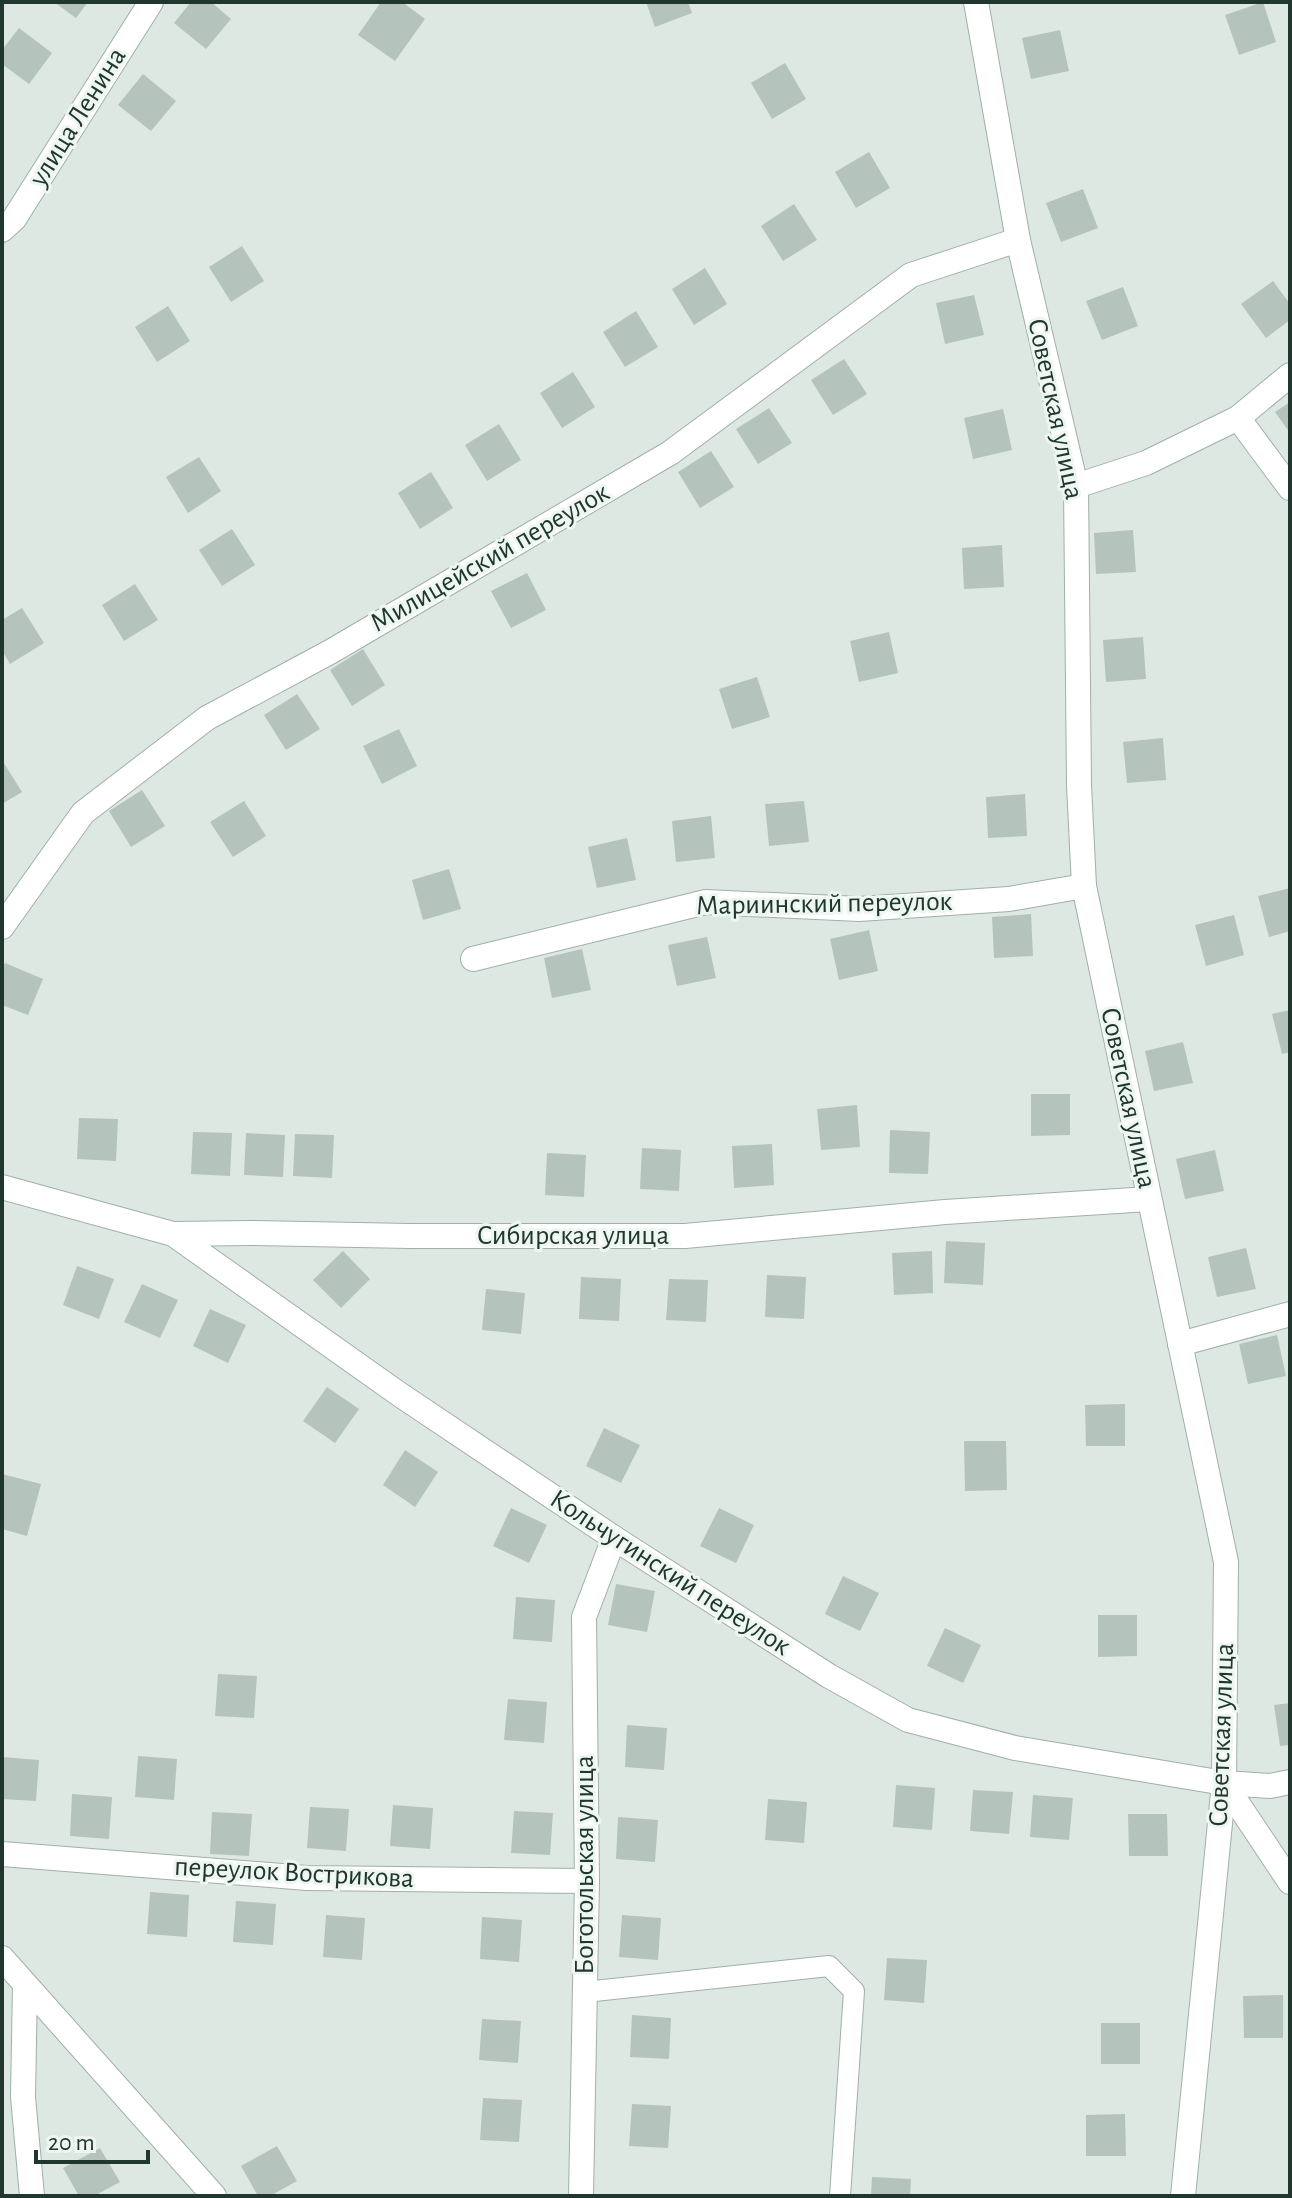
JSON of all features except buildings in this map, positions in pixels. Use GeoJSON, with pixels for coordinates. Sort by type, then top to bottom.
{"type":"FeatureCollection","features":[{"type":"Feature","properties":{"kind":"street","name":"улица Ленина"},"geometry":{"type":"LineString","coordinates":[[2,230],[14,219],[151,2]]}},
{"type":"Feature","properties":{"kind":"street","name":"Советская улица"},"geometry":{"type":"LineString","coordinates":[[976,2],[1018,240],[1076,486],[1079,785],[1084,886],[1226,1562],[1224,1783],[1183,2196]]}},
{"type":"Feature","properties":{"kind":"street","name":"Милицейский переулок"},"geometry":{"type":"LineString","coordinates":[[2,927],[83,813],[207,718],[330,652],[670,453],[911,275],[1018,240]]}},
{"type":"Feature","properties":{"kind":"street"},"geometry":{"type":"LineString","coordinates":[[1076,486],[1146,463],[1238,418],[1290,375]]}},
{"type":"Feature","properties":{"kind":"street"},"geometry":{"type":"LineString","coordinates":[[1238,418],[1290,488]]}},
{"type":"Feature","properties":{"kind":"street","name":"Мариинский переулок"},"geometry":{"type":"LineString","coordinates":[[473,959],[706,902],[859,909],[1009,899],[1084,886]]}},
{"type":"Feature","properties":{"kind":"street","name":"Сибирская улица"},"geometry":{"type":"LineString","coordinates":[[2,1187],[173,1234],[685,1236],[945,1212],[1149,1199]]}},
{"type":"Feature","properties":{"kind":"street","name":"Кольчугинский переулок"},"geometry":{"type":"LineString","coordinates":[[173,1234],[399,1394],[614,1538],[829,1676],[908,1720],[1015,1748],[1224,1783],[1270,1786],[1290,1782]]}},
{"type":"Feature","properties":{"kind":"street"},"geometry":{"type":"LineString","coordinates":[[1180,1344],[1290,1314]]}},
{"type":"Feature","properties":{"kind":"street","name":"Боготольская улица"},"geometry":{"type":"LineString","coordinates":[[581,2196],[587,1881],[584,1617],[614,1538]]}},
{"type":"Feature","properties":{"kind":"street"},"geometry":{"type":"LineString","coordinates":[[1224,1783],[1290,1882]]}},
{"type":"Feature","properties":{"kind":"street","name":"переулок Вострикова"},"geometry":{"type":"LineString","coordinates":[[2,1854],[307,1878],[587,1881]]}},
{"type":"Feature","properties":{"kind":"street"},"geometry":{"type":"LineString","coordinates":[[2,1958],[214,2196]]}},
{"type":"Feature","properties":{"kind":"street"},"geometry":{"type":"LineString","coordinates":[[25,1985],[23,2097],[32,2196]]}},
{"type":"Feature","properties":{"kind":"lane"},"geometry":{"type":"LineString","coordinates":[[585,1992],[829,1966],[854,1991],[840,2196]]}}]}
